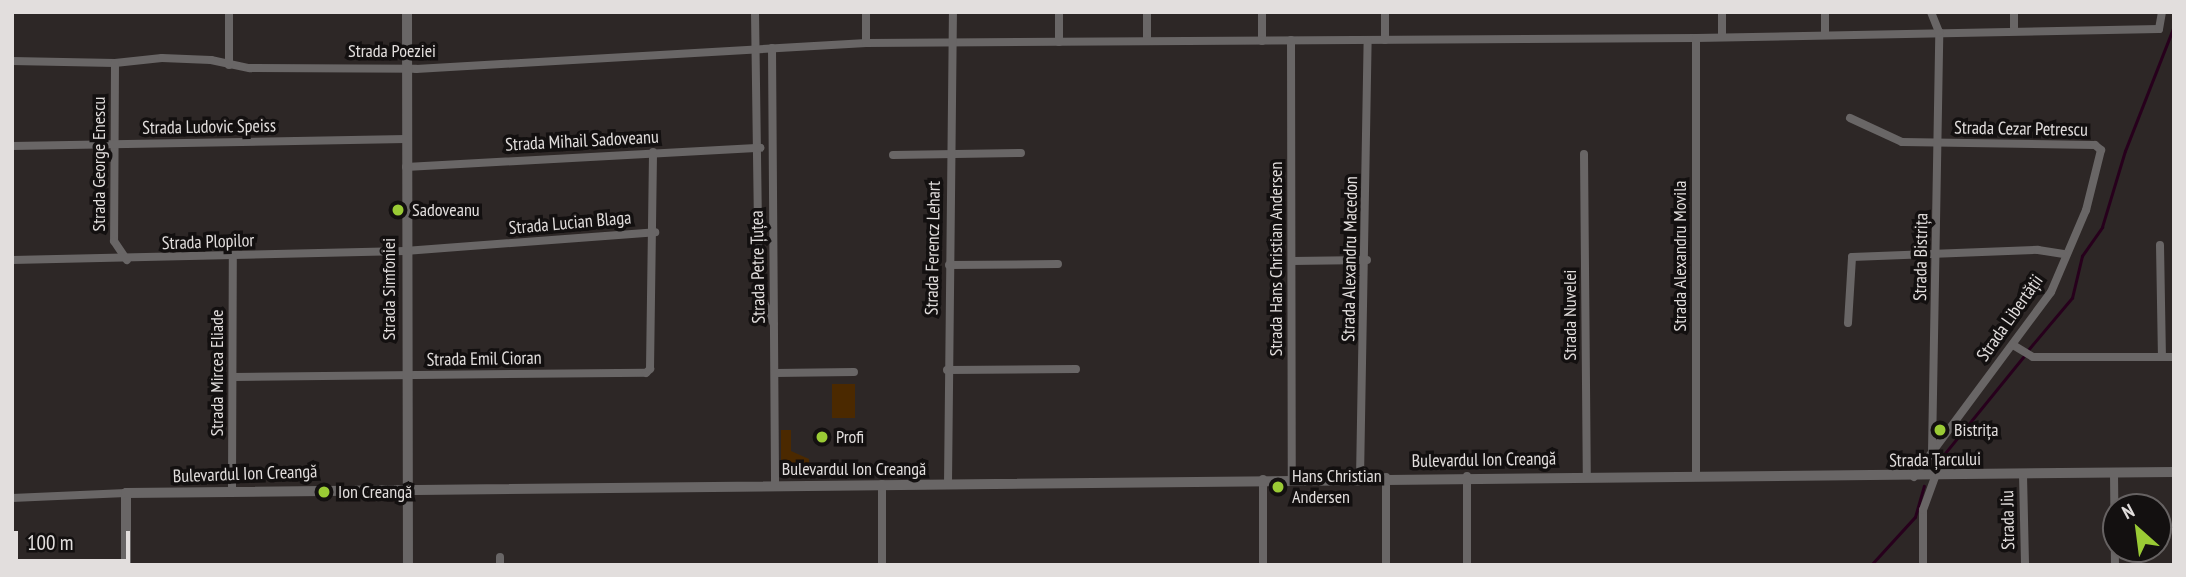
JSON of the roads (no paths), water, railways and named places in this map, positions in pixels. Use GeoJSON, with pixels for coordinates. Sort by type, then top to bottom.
{"type":"FeatureCollection","features":[{"type":"Feature","properties":{"kind":"street"},"geometry":{"type":"LineString","coordinates":[[229,12],[229,65]]}},
{"type":"Feature","properties":{"kind":"street","name":"Strada Simfoniei"},"geometry":{"type":"LineString","coordinates":[[407,12],[405,251],[408,565]]}},
{"type":"Feature","properties":{"kind":"street"},"geometry":{"type":"LineString","coordinates":[[755,12],[760,153],[759,291],[775,325]]}},
{"type":"Feature","properties":{"kind":"street"},"geometry":{"type":"LineString","coordinates":[[866,12],[866,43]]}},
{"type":"Feature","properties":{"kind":"street","name":"Strada Ferencz Lehart"},"geometry":{"type":"LineString","coordinates":[[948,484],[947,370],[953,12]]}},
{"type":"Feature","properties":{"kind":"street"},"geometry":{"type":"LineString","coordinates":[[1059,12],[1059,41]]}},
{"type":"Feature","properties":{"kind":"street"},"geometry":{"type":"LineString","coordinates":[[1147,12],[1147,41]]}},
{"type":"Feature","properties":{"kind":"street"},"geometry":{"type":"LineString","coordinates":[[1262,12],[1262,41]]}},
{"type":"Feature","properties":{"kind":"street"},"geometry":{"type":"LineString","coordinates":[[1385,12],[1385,40]]}},
{"type":"Feature","properties":{"kind":"street"},"geometry":{"type":"LineString","coordinates":[[1722,12],[1722,37]]}},
{"type":"Feature","properties":{"kind":"street"},"geometry":{"type":"LineString","coordinates":[[1825,12],[1825,34]]}},
{"type":"Feature","properties":{"kind":"street"},"geometry":{"type":"LineString","coordinates":[[1931,12],[1939,32]]}},
{"type":"Feature","properties":{"kind":"street"},"geometry":{"type":"LineString","coordinates":[[2014,12],[2014,29]]}},
{"type":"Feature","properties":{"kind":"street","name":"Strada Poeziei"},"geometry":{"type":"LineString","coordinates":[[12,61],[115,63],[162,58],[229,65],[405,67],[866,43],[1696,38],[2014,29],[2159,29],[2162,12]]}},
{"type":"Feature","properties":{"kind":"street","name":"Strada Bistrița"},"geometry":{"type":"LineString","coordinates":[[1932,452],[1938,256],[1939,32]]}},
{"type":"Feature","properties":{"kind":"street","name":"Strada Alexandru Movila"},"geometry":{"type":"LineString","coordinates":[[1696,38],[1696,474]]}},
{"type":"Feature","properties":{"kind":"street","name":"Strada Hans Christian Andersen"},"geometry":{"type":"LineString","coordinates":[[1291,40],[1292,478]]}},
{"type":"Feature","properties":{"kind":"street","name":"Strada Alexandru Macedon"},"geometry":{"type":"LineString","coordinates":[[1360,478],[1367,260],[1368,40]]}},
{"type":"Feature","properties":{"kind":"street","name":"Strada Petre Țuțea"},"geometry":{"type":"LineString","coordinates":[[772,48],[775,485]]}},
{"type":"Feature","properties":{"kind":"street","name":"Strada George Enescu"},"geometry":{"type":"LineString","coordinates":[[115,63],[114,241],[127,260]]}},
{"type":"Feature","properties":{"kind":"street","name":"Strada Cezar Petrescu"},"geometry":{"type":"LineString","coordinates":[[1850,118],[1902,142],[2095,145],[2101,150]]}},
{"type":"Feature","properties":{"kind":"street","name":"Strada Ludovic Speiss"},"geometry":{"type":"LineString","coordinates":[[12,146],[406,139]]}},
{"type":"Feature","properties":{"kind":"street","name":"Strada Libertății"},"geometry":{"type":"LineString","coordinates":[[1932,452],[2051,292],[2064,254],[2086,210],[2101,150]]}},
{"type":"Feature","properties":{"kind":"street"},"geometry":{"type":"LineString","coordinates":[[653,152],[654,232]]}},
{"type":"Feature","properties":{"kind":"street","name":"Strada Mihail Sadoveanu"},"geometry":{"type":"LineString","coordinates":[[405,167],[653,152],[760,153],[773,157]]}},
{"type":"Feature","properties":{"kind":"street"},"geometry":{"type":"LineString","coordinates":[[893,155],[1020,153]]}},
{"type":"Feature","properties":{"kind":"street","name":"Strada Nuvelei"},"geometry":{"type":"LineString","coordinates":[[1584,154],[1587,475]]}},
{"type":"Feature","properties":{"kind":"street","name":"Strada Lucian Blaga"},"geometry":{"type":"LineString","coordinates":[[405,251],[654,232]]}},
{"type":"Feature","properties":{"kind":"street","name":"Strada Emil Cioran"},"geometry":{"type":"LineString","coordinates":[[233,377],[646,373],[650,369],[654,232]]}},
{"type":"Feature","properties":{"kind":"street"},"geometry":{"type":"LineString","coordinates":[[2160,245],[2162,357]]}},
{"type":"Feature","properties":{"kind":"street"},"geometry":{"type":"LineString","coordinates":[[1848,323],[1852,257],[1938,256],[2038,250],[2064,254]]}},
{"type":"Feature","properties":{"kind":"street","name":"Strada Plopilor"},"geometry":{"type":"LineString","coordinates":[[12,260],[127,260],[405,251]]}},
{"type":"Feature","properties":{"kind":"street","name":"Strada Mircea Eliade"},"geometry":{"type":"LineString","coordinates":[[232,490],[233,257]]}},
{"type":"Feature","properties":{"kind":"street"},"geometry":{"type":"LineString","coordinates":[[1292,261],[1367,260]]}},
{"type":"Feature","properties":{"kind":"street"},"geometry":{"type":"LineString","coordinates":[[949,265],[1058,264]]}},
{"type":"Feature","properties":{"kind":"street"},"geometry":{"type":"LineString","coordinates":[[2013,345],[2033,357],[2174,357]]}},
{"type":"Feature","properties":{"kind":"street"},"geometry":{"type":"LineString","coordinates":[[947,370],[1076,369]]}},
{"type":"Feature","properties":{"kind":"street"},"geometry":{"type":"LineString","coordinates":[[775,373],[854,372]]}},
{"type":"Feature","properties":{"kind":"street"},"geometry":{"type":"LineString","coordinates":[[1914,477],[1932,452]]}},
{"type":"Feature","properties":{"kind":"street","name":"Strada Țarcului"},"geometry":{"type":"LineString","coordinates":[[1696,474],[1935,477],[2174,472]]}},
{"type":"Feature","properties":{"kind":"street"},"geometry":{"type":"LineString","coordinates":[[2114,473],[2115,565]]}},
{"type":"Feature","properties":{"kind":"street","name":"Bulevardul Ion Creangă"},"geometry":{"type":"LineString","coordinates":[[12,498],[232,490],[1696,474]]}},
{"type":"Feature","properties":{"kind":"street","name":"Strada Jiu"},"geometry":{"type":"LineString","coordinates":[[2023,475],[2025,565]]}},
{"type":"Feature","properties":{"kind":"street"},"geometry":{"type":"LineString","coordinates":[[1467,476],[1467,565]]}},
{"type":"Feature","properties":{"kind":"street"},"geometry":{"type":"LineString","coordinates":[[1385,477],[1386,565]]}},
{"type":"Feature","properties":{"kind":"street"},"geometry":{"type":"LineString","coordinates":[[1923,565],[1923,510],[1935,477]]}},
{"type":"Feature","properties":{"kind":"street"},"geometry":{"type":"LineString","coordinates":[[1263,479],[1264,565]]}},
{"type":"Feature","properties":{"kind":"street"},"geometry":{"type":"LineString","coordinates":[[882,484],[882,565]]}},
{"type":"Feature","properties":{"kind":"street"},"geometry":{"type":"LineString","coordinates":[[126,565],[127,493]]}},
{"type":"Feature","properties":{"kind":"waterway"},"geometry":{"type":"LineString","coordinates":[[2028,350],[2072,298],[2082,256],[2102,227],[2125,151],[2174,26]]}},
{"type":"Feature","properties":{"kind":"waterway"},"geometry":{"type":"LineString","coordinates":[[1933,468],[2024,356]]}},
{"type":"Feature","properties":{"kind":"waterway"},"geometry":{"type":"LineString","coordinates":[[1871,565],[1915,517],[1924,486]]}},
{"type":"Feature","properties":{"kind":"place","name":"Sadoveanu"},"geometry":{"type":"Point","coordinates":[398,210]}},
{"type":"Feature","properties":{"kind":"place","name":"Bistrița"},"geometry":{"type":"Point","coordinates":[1940,430]}},
{"type":"Feature","properties":{"kind":"place","name":"Profi"},"geometry":{"type":"Point","coordinates":[822,437]}},
{"type":"Feature","properties":{"kind":"place","name":"Hans Christian Andersen"},"geometry":{"type":"Point","coordinates":[1278,487]}},
{"type":"Feature","properties":{"kind":"place","name":"Ion Creangă"},"geometry":{"type":"Point","coordinates":[324,492]}}]}
